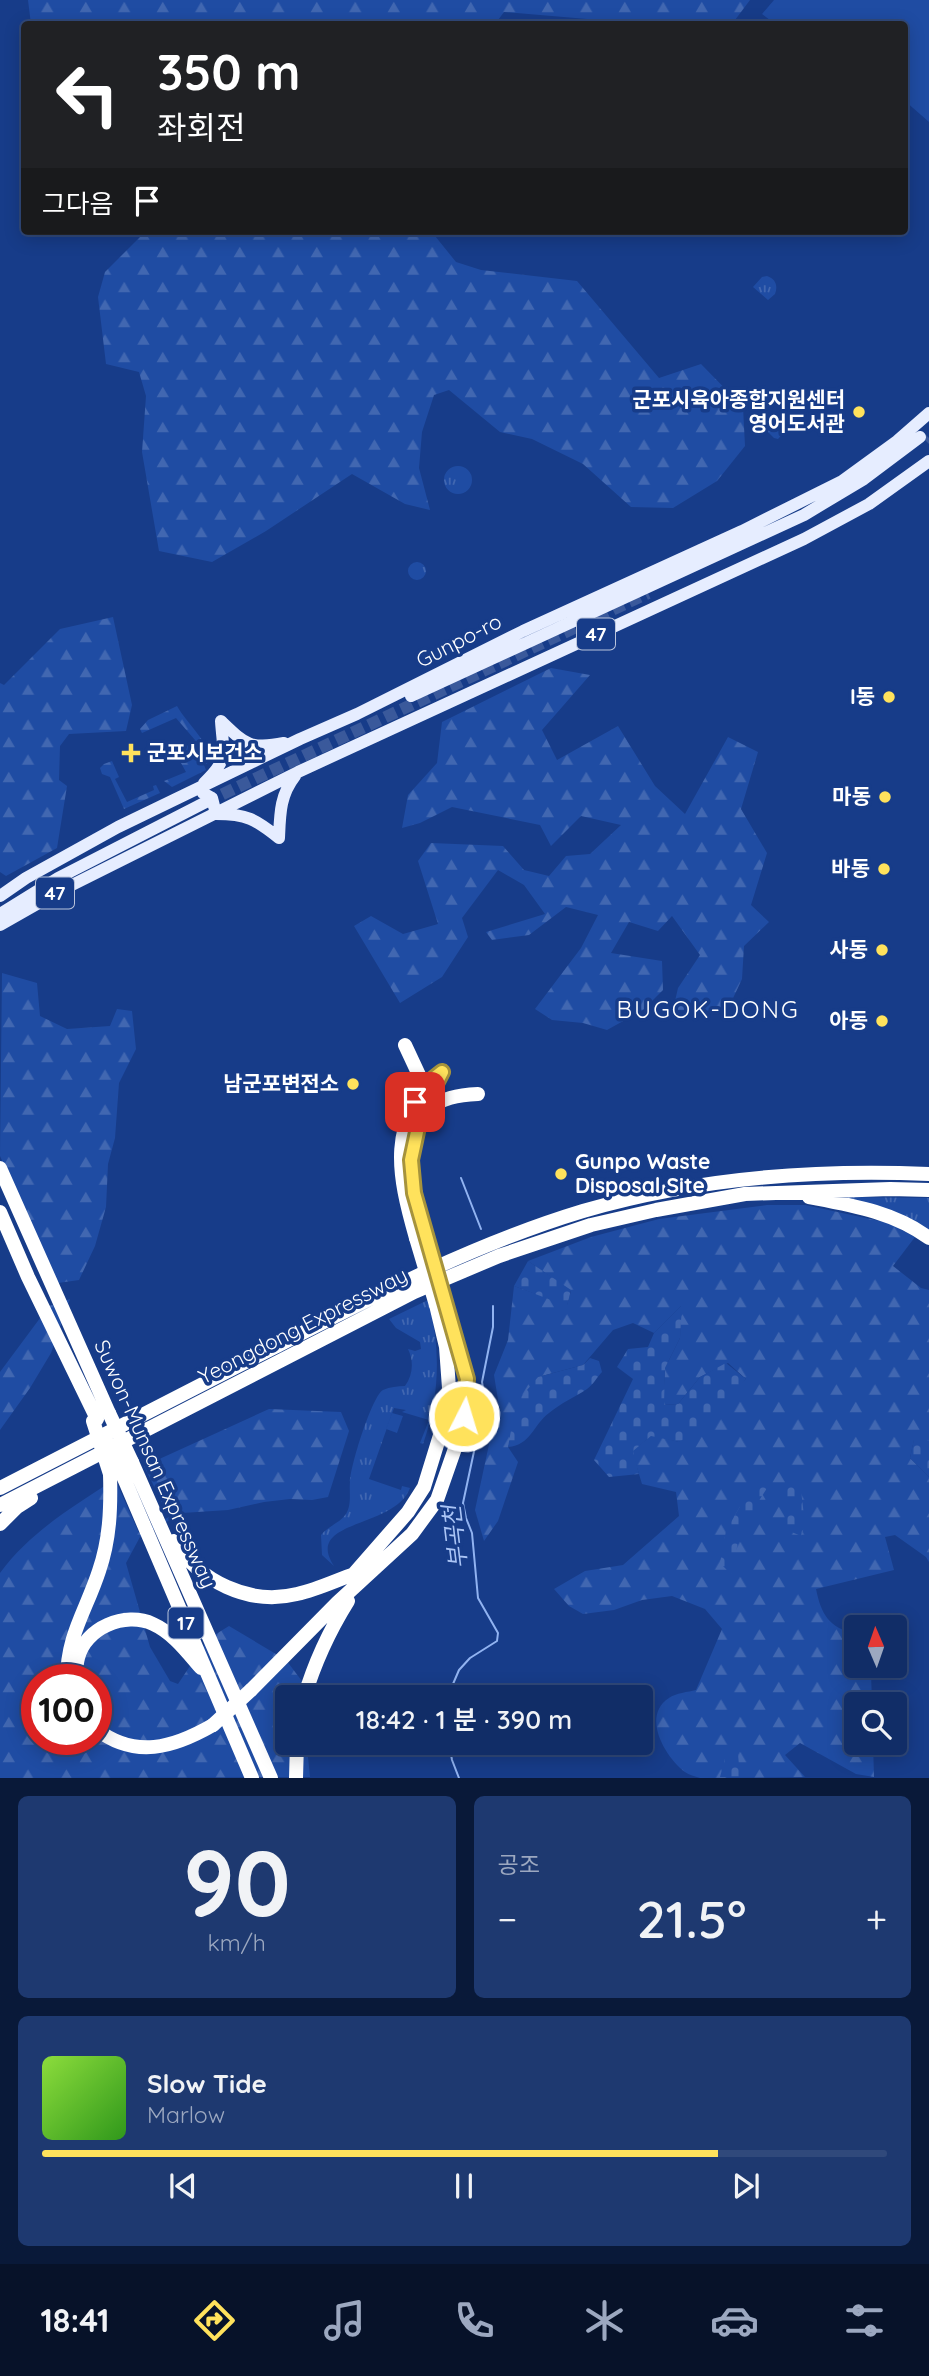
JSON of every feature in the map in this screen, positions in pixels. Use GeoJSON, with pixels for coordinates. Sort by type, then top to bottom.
{"type":"FeatureCollection","features":[{"type":"Feature","properties":{"kind":"highway"},"geometry":{"type":"LineString","coordinates":[[112,1740],[127,1747],[144,1748],[178,1742],[194,1736],[249,1687],[358,1577],[424,1487],[445,1419],[449,1388],[441,1303],[421,1236],[404,1194],[400,1163],[403,1129],[418,1107],[419,1075],[405,1045]]}},
{"type":"Feature","properties":{"kind":"highway"},"geometry":{"type":"LineString","coordinates":[[418,1107],[454,1095],[478,1094]]}},
{"type":"Feature","properties":{"kind":"highway","name":"Suwon-Munsan Expressway"},"geometry":{"type":"LineString","coordinates":[[0,1168],[100,1418],[252,1777]]}},
{"type":"Feature","properties":{"kind":"highway","name":"Yeongdong Expressway"},"geometry":{"type":"LineString","coordinates":[[0,1488],[407,1279],[583,1211],[665,1191],[746,1178],[816,1172],[929,1174]]}},
{"type":"Feature","properties":{"kind":"highway","name":"Yeongdong Expressway"},"geometry":{"type":"LineString","coordinates":[[0,1505],[414,1292],[499,1256],[591,1225],[745,1194],[929,1190]]}},
{"type":"Feature","properties":{"kind":"highway"},"geometry":{"type":"LineString","coordinates":[[784,1192],[865,1208],[891,1217],[929,1238]]}},
{"type":"Feature","properties":{"kind":"highway","name":"Suwon-Munsan Expressway"},"geometry":{"type":"LineString","coordinates":[[0,1212],[28,1278],[100,1418]]}},
{"type":"Feature","properties":{"kind":"highway"},"geometry":{"type":"LineString","coordinates":[[0,1524],[17,1507],[108,1451]]}},
{"type":"Feature","properties":{"kind":"highway"},"geometry":{"type":"LineString","coordinates":[[69,1664],[78,1619],[98,1574],[109,1536],[121,1468]]}},
{"type":"Feature","properties":{"kind":"highway","name":"Suwon-Munsan Expressway"},"geometry":{"type":"LineString","coordinates":[[121,1468],[151,1504],[271,1777]]}},
{"type":"Feature","properties":{"kind":"highway"},"geometry":{"type":"LineString","coordinates":[[151,1504],[183,1555],[207,1577],[236,1591],[273,1597],[297,1594],[358,1577]]}},
{"type":"Feature","properties":{"kind":"highway"},"geometry":{"type":"LineString","coordinates":[[308,1685],[314,1661],[358,1577]]}},
{"type":"Feature","properties":{"kind":"highway"},"geometry":{"type":"LineString","coordinates":[[77,1664],[78,1656],[87,1641],[108,1625],[136,1619],[164,1630],[210,1679]]}},
{"type":"Feature","properties":{"kind":"highway"},"geometry":{"type":"LineString","coordinates":[[112,1729],[126,1737],[144,1740],[177,1736],[211,1722]]}},
{"type":"Feature","properties":{"kind":"highway"},"geometry":{"type":"LineString","coordinates":[[296,1777],[297,1755]]}},
{"type":"Feature","properties":{"kind":"main road","name":"Gunpo-ro"},"geometry":{"type":"LineString","coordinates":[[648,593],[824,512],[877,478],[923,431],[929,413]]}},
{"type":"Feature","properties":{"kind":"main road","name":"Gunpo-ro"},"geometry":{"type":"LineString","coordinates":[[0,914],[300,739],[357,714],[523,631],[742,531],[842,481],[923,431]]}},
{"type":"Feature","properties":{"kind":"main road","name":"Gunpo-ro"},"geometry":{"type":"LineString","coordinates":[[287,755],[804,515],[863,479],[923,431]]}},
{"type":"Feature","properties":{"kind":"main road","name":"47"},"geometry":{"type":"LineString","coordinates":[[0,925],[58,892],[298,772],[804,539],[869,504],[929,461]]}},
{"type":"Feature","properties":{"kind":"main road"},"geometry":{"type":"LineString","coordinates":[[298,772],[286,788],[282,800],[279,838],[259,822],[243,814],[216,814],[212,798],[201,797],[222,765],[224,757],[221,720],[246,744],[256,747],[300,739]]}},
{"type":"Feature","properties":{"kind":"main road","name":"Gunpo-ro"},"geometry":{"type":"LineString","coordinates":[[0,896],[79,848],[201,797]]}},
{"type":"Feature","properties":{"kind":"main road","name":"Gunpo-ro"},"geometry":{"type":"LineString","coordinates":[[0,904],[46,875],[201,797]]}},
{"type":"Feature","properties":{"kind":"green space"},"geometry":{"type":"Polygon","coordinates":[[[28,0],[750,0],[734,21],[610,21],[504,12],[497,21],[31,21],[28,0]]]}},
{"type":"Feature","properties":{"kind":"green space"},"geometry":{"type":"Polygon","coordinates":[[[774,0],[929,0],[929,122],[908,104],[908,21],[771,21],[762,14],[774,0]]]}},
{"type":"Feature","properties":{"kind":"green space"},"geometry":{"type":"Polygon","coordinates":[[[142,235],[434,235],[456,262],[481,270],[577,281],[659,378],[701,364],[743,407],[745,446],[717,481],[673,508],[631,507],[583,464],[532,439],[500,432],[449,390],[434,395],[422,432],[419,468],[430,510],[405,504],[352,474],[266,531],[212,562],[159,551],[142,452],[146,396],[139,372],[106,364],[98,297],[105,272],[142,235]]]}},
{"type":"Feature","properties":{"kind":"green space"},"geometry":{"type":"Polygon","coordinates":[[[767,276],[776,283],[775,294],[768,300],[753,287],[762,277],[767,276]]]}},
{"type":"Feature","properties":{"kind":"green space"},"geometry":{"type":"Polygon","coordinates":[[[790,418],[793,422],[778,439],[765,429],[768,421],[790,418]]]}},
{"type":"Feature","properties":{"kind":"green space"},"geometry":{"type":"Polygon","coordinates":[[[458,466],[468,470],[472,480],[468,490],[458,494],[448,490],[444,480],[448,470],[458,466]]]}},
{"type":"Feature","properties":{"kind":"green space"},"geometry":{"type":"Polygon","coordinates":[[[413,562],[421,562],[426,571],[424,578],[413,580],[408,575],[408,567],[413,562]]]}},
{"type":"Feature","properties":{"kind":"green space"},"geometry":{"type":"Polygon","coordinates":[[[113,617],[132,705],[126,731],[69,734],[60,746],[59,780],[67,786],[57,848],[6,876],[0,872],[0,683],[4,685],[60,629],[113,617]]]}},
{"type":"Feature","properties":{"kind":"green space"},"geometry":{"type":"Polygon","coordinates":[[[551,668],[590,675],[542,730],[557,760],[618,726],[655,786],[685,814],[728,737],[758,752],[741,809],[767,853],[751,905],[769,922],[744,946],[742,979],[727,1011],[673,1010],[678,988],[700,955],[672,916],[658,931],[629,922],[611,953],[662,961],[663,990],[643,1010],[607,1030],[583,1023],[552,1020],[535,1009],[581,948],[598,915],[566,907],[529,935],[492,940],[486,932],[545,914],[524,885],[498,870],[462,918],[468,937],[442,977],[400,1003],[354,926],[371,916],[403,934],[438,924],[418,861],[431,843],[503,846],[524,870],[549,876],[566,856],[590,854],[621,825],[581,816],[551,846],[540,825],[452,807],[420,823],[402,828],[408,795],[437,763],[442,722],[551,668]]]}},
{"type":"Feature","properties":{"kind":"green space"},"geometry":{"type":"Polygon","coordinates":[[[177,706],[201,739],[211,761],[204,765],[206,770],[172,787],[164,781],[186,772],[176,754],[195,740],[176,718],[142,733],[140,729],[148,720],[177,706]]]}},
{"type":"Feature","properties":{"kind":"green space"},"geometry":{"type":"Polygon","coordinates":[[[112,761],[119,777],[115,779],[127,802],[154,790],[153,786],[156,785],[160,793],[124,809],[110,777],[102,774],[100,768],[112,761]]]}},
{"type":"Feature","properties":{"kind":"green space"},"geometry":{"type":"Polygon","coordinates":[[[2,973],[37,983],[40,1016],[67,1029],[110,1026],[117,1009],[132,1011],[136,1049],[119,1083],[115,1138],[108,1164],[106,1207],[95,1246],[79,1280],[58,1283],[0,1156],[2,973]]]}},
{"type":"Feature","properties":{"kind":"green space"},"geometry":{"type":"Polygon","coordinates":[[[845,1197],[929,1198],[929,1232],[845,1197]]]}},
{"type":"Feature","properties":{"kind":"green space"},"geometry":{"type":"Polygon","coordinates":[[[767,1205],[805,1205],[889,1223],[915,1237],[893,1266],[921,1288],[929,1290],[929,1440],[914,1440],[910,1458],[929,1477],[929,1562],[895,1535],[885,1537],[894,1570],[816,1589],[828,1619],[844,1630],[844,1678],[871,1678],[872,1692],[844,1692],[844,1755],[873,1755],[874,1777],[856,1774],[800,1743],[785,1755],[805,1777],[700,1778],[687,1773],[677,1765],[664,1747],[656,1725],[657,1715],[669,1698],[696,1690],[722,1629],[705,1609],[672,1596],[642,1600],[614,1610],[583,1614],[569,1606],[554,1589],[585,1571],[623,1565],[679,1516],[676,1492],[642,1484],[632,1451],[652,1435],[679,1442],[746,1379],[728,1363],[700,1377],[678,1404],[663,1405],[665,1368],[680,1338],[681,1306],[654,1333],[633,1323],[613,1330],[583,1365],[538,1377],[508,1447],[518,1462],[498,1521],[484,1541],[475,1510],[491,1435],[500,1412],[494,1375],[508,1340],[514,1286],[567,1305],[571,1291],[528,1261],[591,1237],[659,1219],[767,1205]]]}},
{"type":"Feature","properties":{"kind":"green space"},"geometry":{"type":"Polygon","coordinates":[[[528,1261],[571,1290],[567,1306],[514,1286],[528,1261]]]}},
{"type":"Feature","properties":{"kind":"green space"},"geometry":{"type":"Polygon","coordinates":[[[70,1299],[51,1353],[0,1430],[0,1372],[49,1306],[70,1299]]]}},
{"type":"Feature","properties":{"kind":"green space"},"geometry":{"type":"Polygon","coordinates":[[[428,1300],[437,1354],[429,1426],[423,1444],[420,1443],[429,1420],[394,1408],[369,1479],[401,1490],[402,1486],[410,1488],[401,1501],[387,1511],[340,1531],[331,1540],[328,1551],[334,1566],[322,1555],[321,1535],[348,1510],[351,1474],[373,1405],[383,1390],[405,1386],[412,1368],[408,1349],[421,1349],[420,1342],[396,1328],[389,1319],[428,1300]]]}},
{"type":"Feature","properties":{"kind":"green space"},"geometry":{"type":"Polygon","coordinates":[[[682,1305],[680,1338],[665,1368],[664,1405],[678,1404],[700,1377],[726,1363],[746,1379],[706,1426],[679,1442],[651,1436],[633,1451],[639,1474],[609,1477],[594,1460],[633,1379],[617,1367],[628,1349],[648,1347],[654,1333],[682,1305]]]}},
{"type":"Feature","properties":{"kind":"green space"},"geometry":{"type":"Polygon","coordinates":[[[590,1358],[599,1361],[602,1372],[591,1385],[549,1413],[522,1443],[508,1447],[516,1403],[538,1377],[583,1365],[590,1358]]]}},
{"type":"Feature","properties":{"kind":"green space"},"geometry":{"type":"Polygon","coordinates":[[[269,1409],[341,1412],[349,1431],[328,1497],[312,1500],[290,1499],[228,1510],[182,1513],[140,1537],[126,1563],[150,1647],[170,1681],[178,1684],[208,1639],[229,1626],[286,1660],[305,1685],[275,1685],[275,1755],[308,1755],[310,1777],[0,1778],[0,1573],[39,1532],[115,1479],[139,1533],[169,1517],[144,1466],[269,1409]]]}},
{"type":"Feature","properties":{"kind":"green space"},"geometry":{"type":"Polygon","coordinates":[[[392,1413],[403,1416],[397,1433],[386,1429],[392,1413]]]}},
{"type":"Feature","properties":{"kind":"green space"},"geometry":{"type":"Polygon","coordinates":[[[914,1439],[929,1440],[929,1477],[910,1458],[914,1439]]]}},
{"type":"Feature","properties":{"kind":"green space"},"geometry":{"type":"Polygon","coordinates":[[[792,1477],[800,1482],[805,1524],[801,1536],[787,1530],[781,1494],[792,1477]]]}},
{"type":"Feature","properties":{"kind":"green space"},"geometry":{"type":"Polygon","coordinates":[[[754,1482],[769,1485],[741,1529],[731,1574],[720,1563],[726,1531],[754,1482]]]}},
{"type":"Feature","properties":{"kind":"green space"},"geometry":{"type":"Polygon","coordinates":[[[738,1754],[740,1777],[720,1777],[726,1755],[738,1754]]]}},
{"type":"Feature","properties":{"kind":"waterway","name":"부곡천"},"geometry":{"type":"LineString","coordinates":[[461,1178],[481,1229]]}},
{"type":"Feature","properties":{"kind":"waterway","name":"부곡천"},"geometry":{"type":"LineString","coordinates":[[453,1685],[459,1670],[470,1658],[497,1641],[498,1633],[478,1598],[472,1533],[463,1503],[476,1442],[484,1419],[482,1382],[493,1327],[493,1306]]}},
{"type":"Feature","properties":{"kind":"waterway","name":"부곡천"},"geometry":{"type":"LineString","coordinates":[[451,1755],[459,1778]]}},
{"type":"Feature","properties":{"kind":"tunnel"},"geometry":{"type":"LineString","coordinates":[[926,441],[929,438]]}},
{"type":"Feature","properties":{"kind":"tunnel"},"geometry":{"type":"LineString","coordinates":[[206,802],[648,593]]}},
{"type":"Feature","properties":{"kind":"place","name":"군포시육아종합지원센터 영어도서관"},"geometry":{"type":"Point","coordinates":[859,412]}},
{"type":"Feature","properties":{"kind":"place","name":"I동"},"geometry":{"type":"Point","coordinates":[889,697]}},
{"type":"Feature","properties":{"kind":"place","name":"군포시보건소"},"geometry":{"type":"Point","coordinates":[131,753]}},
{"type":"Feature","properties":{"kind":"place","name":"마동"},"geometry":{"type":"Point","coordinates":[885,797]}},
{"type":"Feature","properties":{"kind":"place","name":"바동"},"geometry":{"type":"Point","coordinates":[884,869]}},
{"type":"Feature","properties":{"kind":"place","name":"사동"},"geometry":{"type":"Point","coordinates":[882,950]}},
{"type":"Feature","properties":{"kind":"place","name":"아동"},"geometry":{"type":"Point","coordinates":[882,1021]}},
{"type":"Feature","properties":{"kind":"place","name":"남군포변전소"},"geometry":{"type":"Point","coordinates":[353,1084]}},
{"type":"Feature","properties":{"kind":"place","name":"Gunpo Waste Disposal Site"},"geometry":{"type":"Point","coordinates":[561,1174]}},
{"type":"Feature","properties":{"kind":"district","name":"BUGOK-DONG"},"geometry":{"type":"Point","coordinates":[708,1010]}},
{"type":"Feature","properties":{"kind":"route"},"geometry":{"type":"LineString","coordinates":[[415,1102],[428,1083],[442,1072],[421,1113],[411,1160],[414,1193],[467,1379],[464,1416]]}}]}
